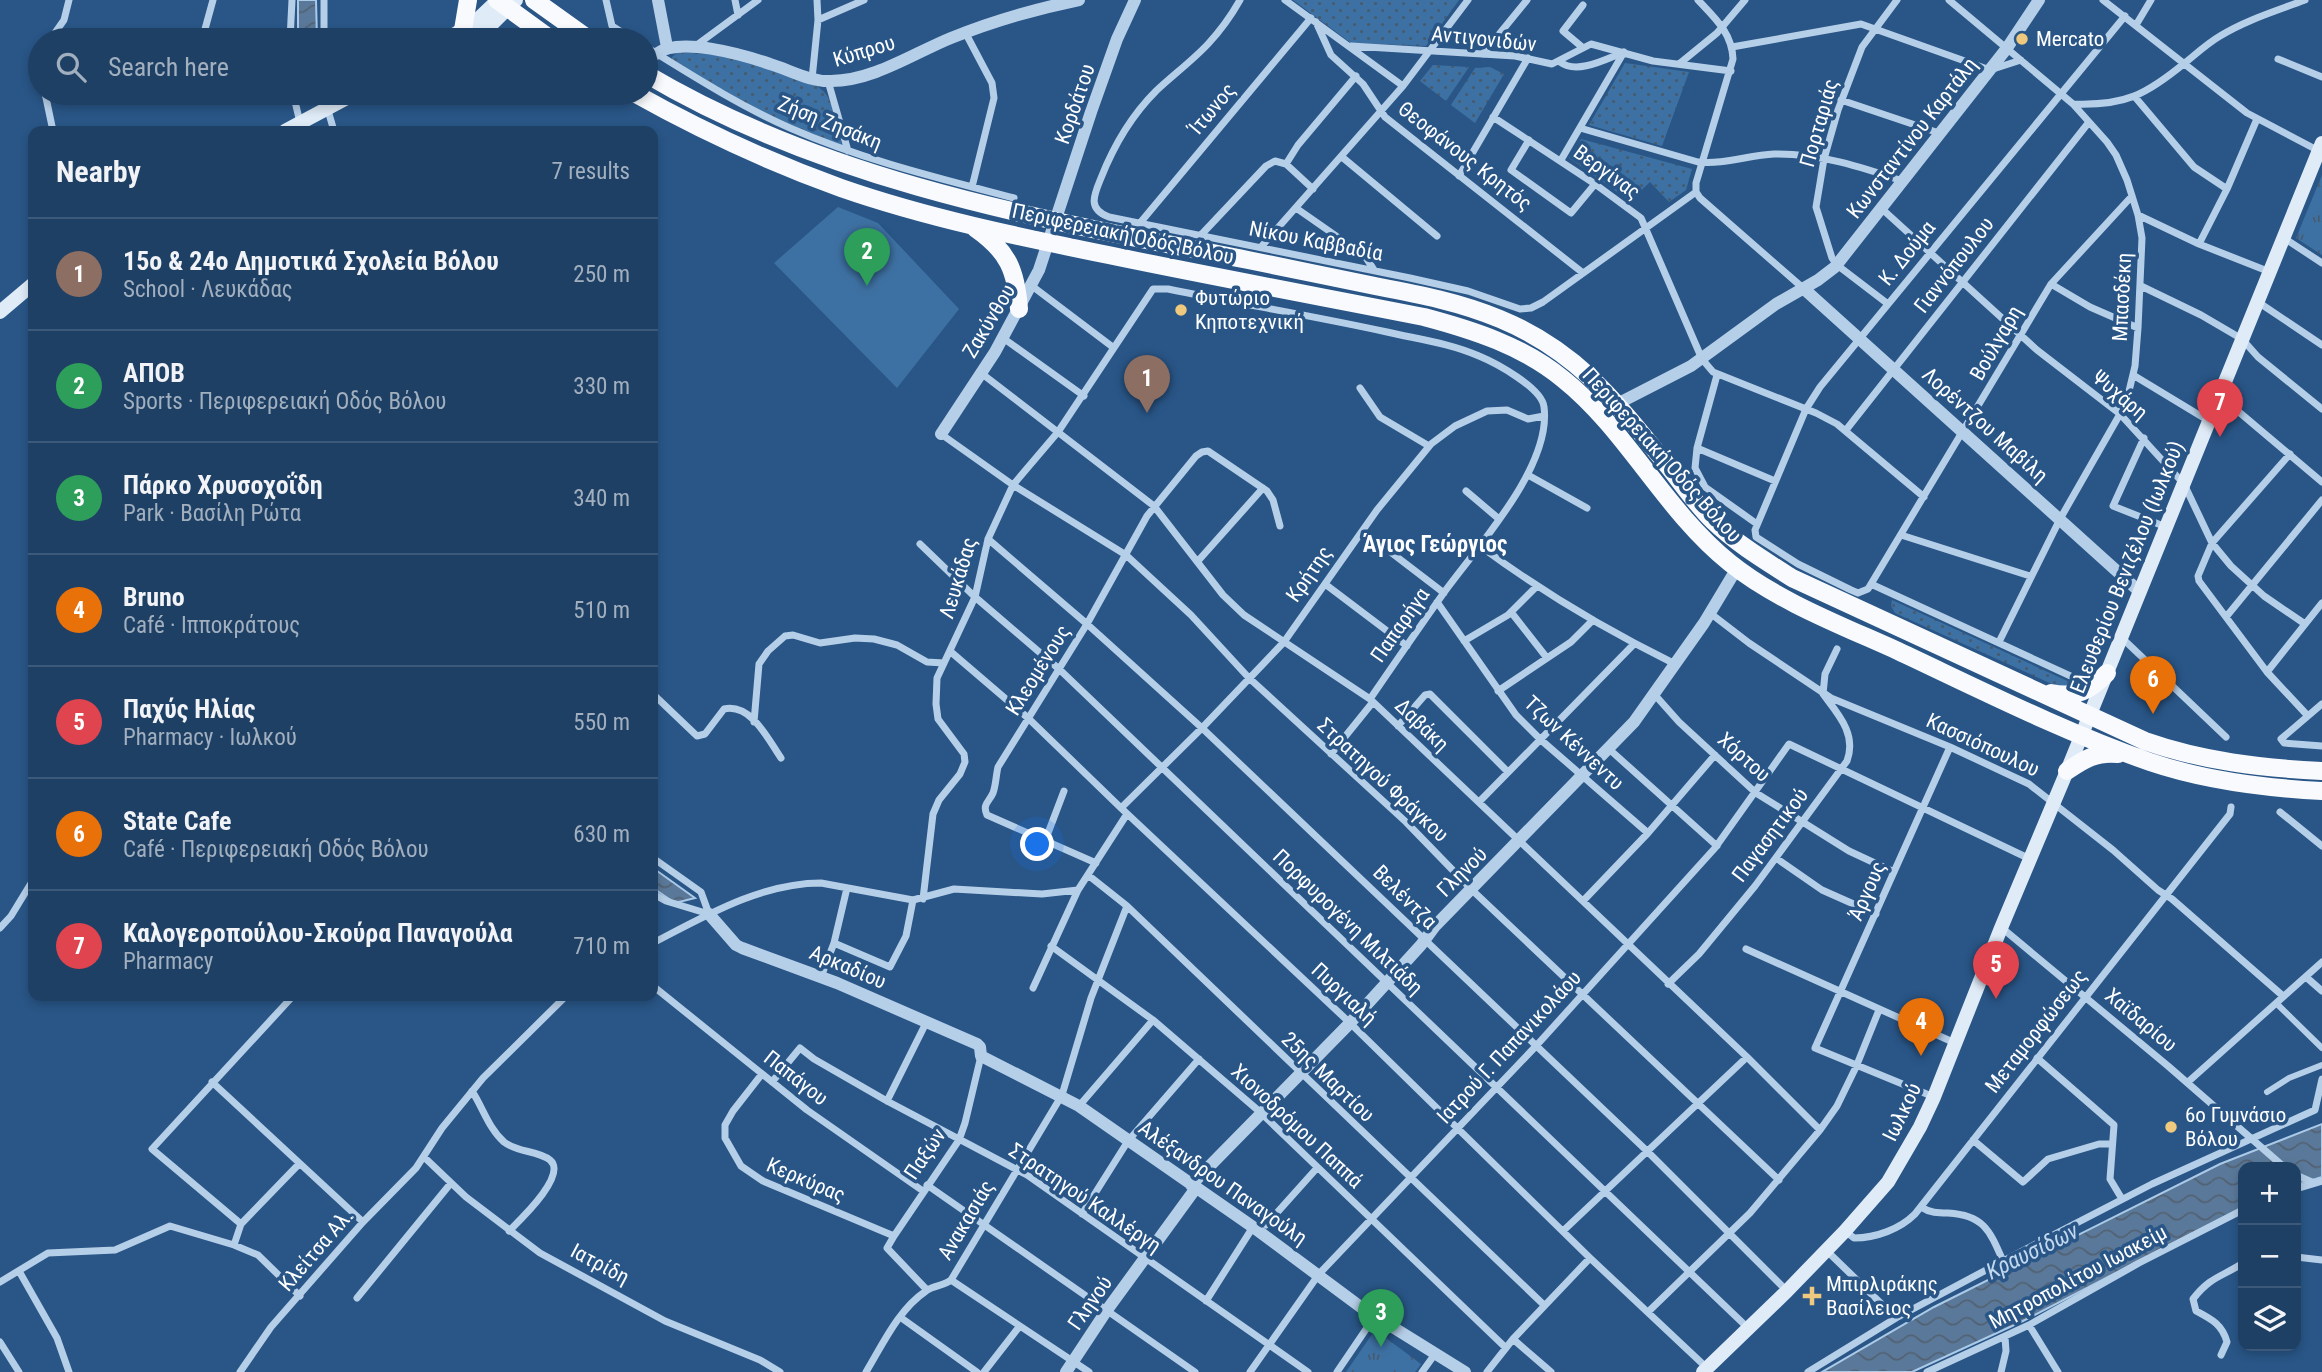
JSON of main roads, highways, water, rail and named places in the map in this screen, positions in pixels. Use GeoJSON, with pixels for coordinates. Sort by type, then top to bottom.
{"type":"FeatureCollection","features":[{"type":"Feature","properties":{"kind":"main road"},"geometry":{"type":"LineString","coordinates":[[466,28],[468,0]]}},
{"type":"Feature","properties":{"kind":"main road"},"geometry":{"type":"LineString","coordinates":[[534,0],[573,28]]}},
{"type":"Feature","properties":{"kind":"main road"},"geometry":{"type":"LineString","coordinates":[[472,28],[483,15],[504,2],[537,28]]}},
{"type":"Feature","properties":{"kind":"main road","name":"Περιφερειακή Οδός Βόλου"},"geometry":{"type":"LineString","coordinates":[[658,80],[732,120],[832,161],[886,179],[1056,222],[1406,292],[1476,310],[1516,326],[1555,348],[1581,367],[1617,404],[1713,520],[1744,547],[1791,578],[2169,750],[2243,765],[2322,771]]}},
{"type":"Feature","properties":{"kind":"main road"},"geometry":{"type":"LineString","coordinates":[[302,126],[321,105]]}},
{"type":"Feature","properties":{"kind":"main road","name":"Περιφερειακή Οδός Βόλου"},"geometry":{"type":"LineString","coordinates":[[655,105],[700,130],[773,161],[841,188],[889,203],[1050,243],[1424,317],[1474,330],[1505,344],[1563,378],[1587,401],[1692,528],[1737,568],[1762,584],[1814,612],[2129,754],[2163,766],[2225,781],[2322,791]]}},
{"type":"Feature","properties":{"kind":"main road","name":"Ελευθερίου Βενιζέλου (Ιωλκού)"},"geometry":{"type":"LineString","coordinates":[[2082,735],[2320,147]]}},
{"type":"Feature","properties":{"kind":"main road"},"geometry":{"type":"LineString","coordinates":[[969,224],[993,242],[1009,262],[1016,279],[1019,309]]}},
{"type":"Feature","properties":{"kind":"main road"},"geometry":{"type":"LineString","coordinates":[[0,312],[28,288]]}},
{"type":"Feature","properties":{"kind":"main road"},"geometry":{"type":"LineString","coordinates":[[2017,682],[2061,695],[2079,694],[2094,686],[2107,673]]}},
{"type":"Feature","properties":{"kind":"main road","name":"Ιωλκού"},"geometry":{"type":"LineString","coordinates":[[1705,1370],[1827,1251],[1894,1172],[1934,1097],[2082,735]]}},
{"type":"Feature","properties":{"kind":"main road"},"geometry":{"type":"LineString","coordinates":[[2067,771],[2090,756],[2106,753],[2129,754]]}},
{"type":"Feature","properties":{"kind":"water"},"geometry":{"type":"Polygon","coordinates":[[[298,0],[316,0],[317,28],[298,28],[298,0]]]}},
{"type":"Feature","properties":{"kind":"water"},"geometry":{"type":"Polygon","coordinates":[[[658,872],[695,898],[675,903],[658,891],[658,872]]]}},
{"type":"Feature","properties":{"kind":"water"},"geometry":{"type":"Polygon","coordinates":[[[2322,1124],[2322,1177],[2301,1183],[2301,1162],[2238,1162],[2238,1210],[2023,1321],[1912,1372],[1822,1372],[1934,1307],[2220,1164],[2322,1124]]]}},
{"type":"Feature","properties":{"kind":"place","name":"Mercato"},"geometry":{"type":"Point","coordinates":[2022,39]}},
{"type":"Feature","properties":{"kind":"place","name":"ΑΠΟΒ"},"geometry":{"type":"Point","coordinates":[867,286]}},
{"type":"Feature","properties":{"kind":"place","name":"Φυτώριο Κηποτεχνική"},"geometry":{"type":"Point","coordinates":[1181,310]}},
{"type":"Feature","properties":{"kind":"place","name":"15ο & 24ο Δημοτικά Σχολεία Βόλου"},"geometry":{"type":"Point","coordinates":[1147,413]}},
{"type":"Feature","properties":{"kind":"place","name":"Καλογεροπούλου-Σκούρα Παναγούλα"},"geometry":{"type":"Point","coordinates":[2220,437]}},
{"type":"Feature","properties":{"kind":"place","name":"State Cafe"},"geometry":{"type":"Point","coordinates":[2153,714]}},
{"type":"Feature","properties":{"kind":"place","name":"Παχύς Ηλίας"},"geometry":{"type":"Point","coordinates":[1996,999]}},
{"type":"Feature","properties":{"kind":"place","name":"Bruno"},"geometry":{"type":"Point","coordinates":[1921,1056]}},
{"type":"Feature","properties":{"kind":"place","name":"6ο Γυμνάσιο Βόλου"},"geometry":{"type":"Point","coordinates":[2171,1127]}},
{"type":"Feature","properties":{"kind":"place","name":"Μπιρλιράκης Βασίλειος"},"geometry":{"type":"Point","coordinates":[1812,1296]}},
{"type":"Feature","properties":{"kind":"place","name":"Πάρκο Χρυσοχοΐδη"},"geometry":{"type":"Point","coordinates":[1381,1347]}},
{"type":"Feature","properties":{"kind":"district","name":"Άγιος Γεώργιος"},"geometry":{"type":"Point","coordinates":[1435,544]}},
{"type":"Feature","properties":{"kind":"water label","name":"Κραυσίδων"},"geometry":{"type":"Point","coordinates":[2032,1251]}}]}
